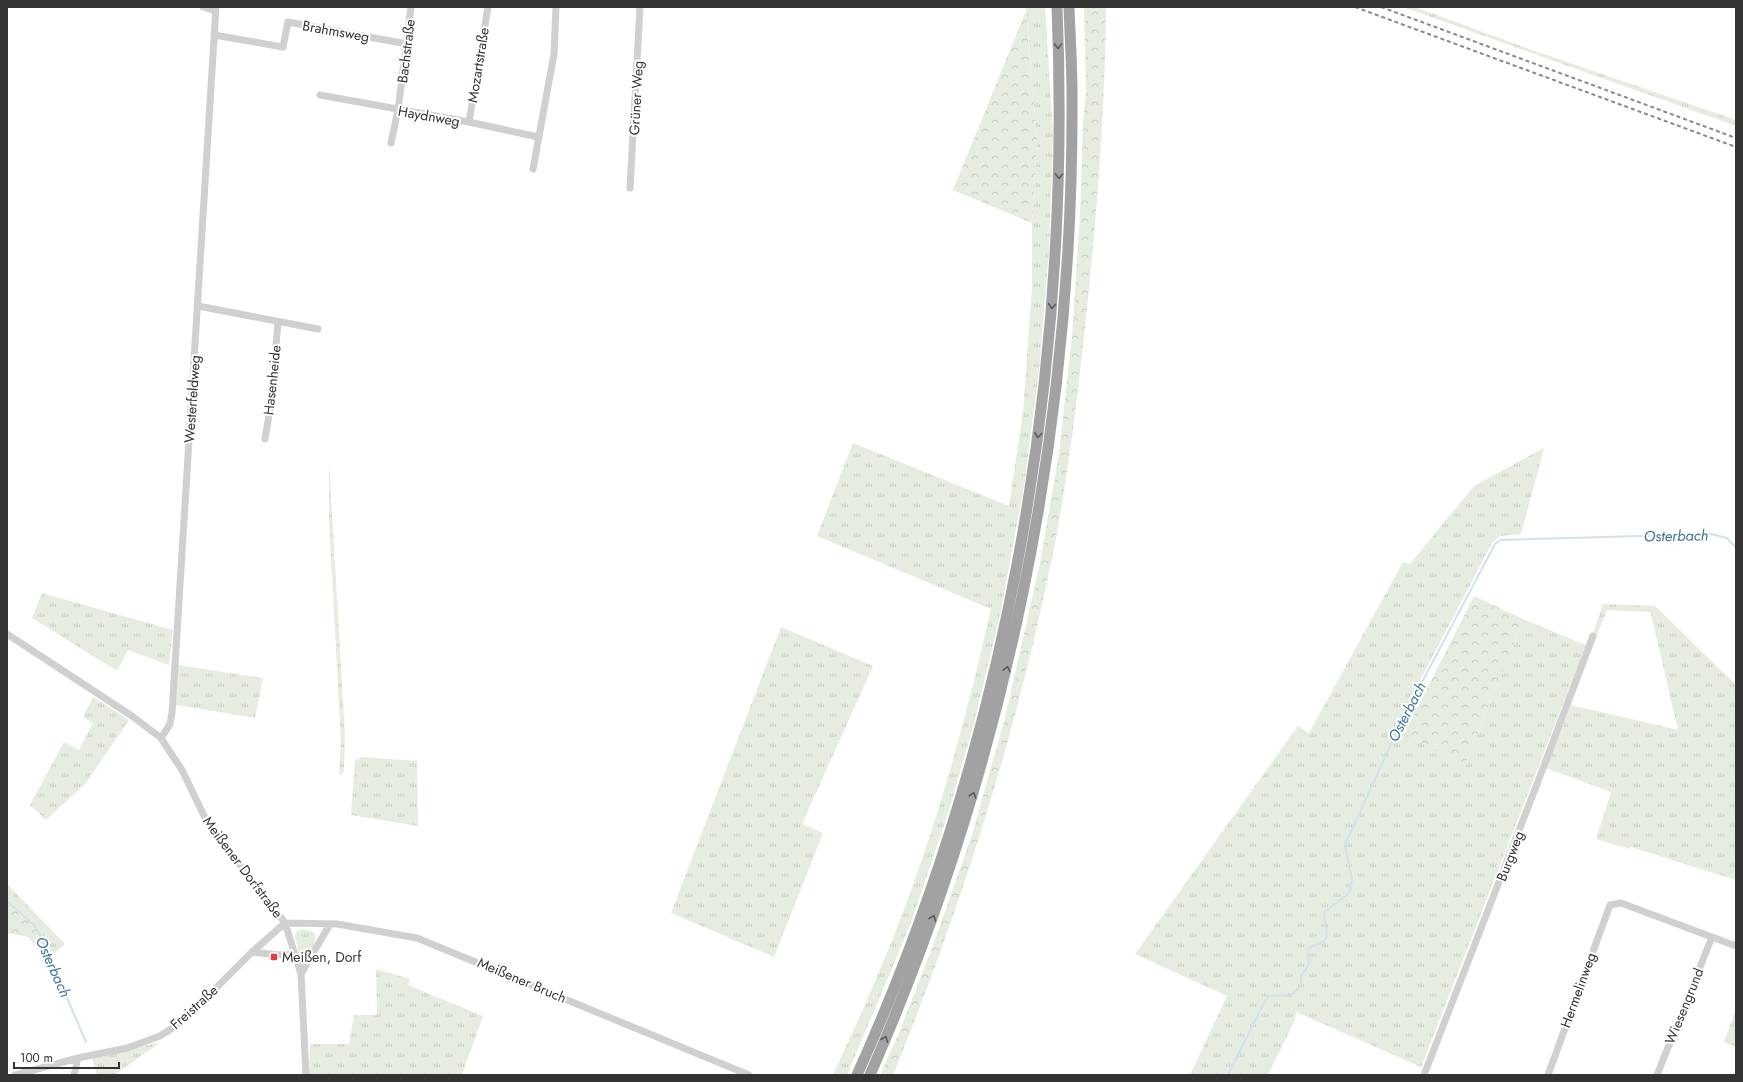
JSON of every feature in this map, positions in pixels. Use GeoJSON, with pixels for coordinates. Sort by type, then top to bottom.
{"type":"FeatureCollection","features":[{"type":"Feature","properties":{"kind":"highway"},"geometry":{"type":"LineString","coordinates":[[857,1075],[905,960],[942,856],[980,726],[1015,576],[1037,445],[1054,288],[1059,168],[1060,83],[1057,7]]}},
{"type":"Feature","properties":{"kind":"highway"},"geometry":{"type":"LineString","coordinates":[[870,1075],[905,992],[935,913],[975,790],[1011,652],[1038,518],[1058,375],[1070,213],[1072,94],[1069,7]]}},
{"type":"Feature","properties":{"kind":"street"},"geometry":{"type":"LineString","coordinates":[[203,7],[216,9]]}},
{"type":"Feature","properties":{"kind":"street","name":"Bachstraße"},"geometry":{"type":"LineString","coordinates":[[391,143],[398,110],[411,7]]}},
{"type":"Feature","properties":{"kind":"street","name":"Mozartstraße"},"geometry":{"type":"LineString","coordinates":[[469,122],[488,7]]}},
{"type":"Feature","properties":{"kind":"street"},"geometry":{"type":"LineString","coordinates":[[533,169],[554,54],[556,7]]}},
{"type":"Feature","properties":{"kind":"street","name":"Grüner Weg"},"geometry":{"type":"LineString","coordinates":[[630,188],[640,7]]}},
{"type":"Feature","properties":{"kind":"street","name":"Westerfeldweg"},"geometry":{"type":"LineString","coordinates":[[161,738],[170,724],[172,713],[216,9]]}},
{"type":"Feature","properties":{"kind":"street","name":"Brahmsweg"},"geometry":{"type":"LineString","coordinates":[[214,35],[283,47],[288,22],[407,44]]}},
{"type":"Feature","properties":{"kind":"street","name":"Haydnweg"},"geometry":{"type":"LineString","coordinates":[[320,95],[469,122],[538,137]]}},
{"type":"Feature","properties":{"kind":"street"},"geometry":{"type":"LineString","coordinates":[[198,306],[318,329]]}},
{"type":"Feature","properties":{"kind":"street","name":"Hasenheide"},"geometry":{"type":"LineString","coordinates":[[265,438],[271,403],[278,322]]}},
{"type":"Feature","properties":{"kind":"street","name":"Meißener Dorfstraße"},"geometry":{"type":"LineString","coordinates":[[7,634],[132,716],[161,738],[182,770],[207,822],[285,923],[302,974],[306,1075]]}},
{"type":"Feature","properties":{"kind":"street","name":"Burgweg"},"geometry":{"type":"LineString","coordinates":[[1424,1075],[1529,807],[1593,636]]}},
{"type":"Feature","properties":{"kind":"street","name":"Hermelinweg"},"geometry":{"type":"LineString","coordinates":[[1548,1075],[1610,905],[1621,903],[1712,938]]}},
{"type":"Feature","properties":{"kind":"street","name":"Meißener Bruch"},"geometry":{"type":"LineString","coordinates":[[285,923],[330,924],[417,938],[749,1075]]}},
{"type":"Feature","properties":{"kind":"street","name":"Freistraße"},"geometry":{"type":"LineString","coordinates":[[15,1075],[78,1058],[127,1048],[160,1036],[177,1025],[193,1011],[252,952],[285,923]]}},
{"type":"Feature","properties":{"kind":"street"},"geometry":{"type":"LineString","coordinates":[[302,974],[330,924]]}},
{"type":"Feature","properties":{"kind":"street"},"geometry":{"type":"LineString","coordinates":[[1712,938],[1736,946]]}},
{"type":"Feature","properties":{"kind":"street","name":"Wiesengrund"},"geometry":{"type":"LineString","coordinates":[[1657,1075],[1712,938]]}},
{"type":"Feature","properties":{"kind":"street"},"geometry":{"type":"LineString","coordinates":[[252,952],[278,955],[295,954]]}},
{"type":"Feature","properties":{"kind":"street"},"geometry":{"type":"LineString","coordinates":[[74,1075],[78,1058]]}},
{"type":"Feature","properties":{"kind":"green space"},"geometry":{"type":"Polygon","coordinates":[[[1026,7],[1045,7],[1053,135],[1049,250],[1039,370],[1024,486],[999,620],[973,727],[949,810],[911,923],[847,1075],[833,1075],[899,923],[929,839],[958,741],[991,609],[817,536],[853,443],[1009,506],[1023,412],[1032,287],[1032,223],[1037,139],[1026,7]]]}},
{"type":"Feature","properties":{"kind":"green space"},"geometry":{"type":"Polygon","coordinates":[[[1084,7],[1106,7],[1103,116],[1095,225],[1082,357],[1071,445],[1057,533],[1043,603],[1026,672],[1008,740],[967,876],[944,943],[893,1075],[880,1075],[899,1033],[932,948],[972,835],[1005,718],[1040,563],[1059,453],[1072,337],[1080,215],[1083,120],[1086,93],[1084,7]]]}},
{"type":"Feature","properties":{"kind":"green space"},"geometry":{"type":"Polygon","coordinates":[[[1403,7],[1415,7],[1532,50],[1736,120],[1736,126],[1403,7]]]}},
{"type":"Feature","properties":{"kind":"green space"},"geometry":{"type":"Polygon","coordinates":[[[1026,11],[1037,139],[1032,223],[953,190],[1026,11]]]}},
{"type":"Feature","properties":{"kind":"green space"},"geometry":{"type":"Polygon","coordinates":[[[1544,448],[1521,534],[1500,536],[1492,543],[1395,728],[1465,765],[1523,619],[1586,645],[1421,1067],[1296,1012],[1295,1020],[1268,1075],[1190,1075],[1227,996],[1135,954],[1298,726],[1309,733],[1403,562],[1410,564],[1474,486],[1544,448]]]}},
{"type":"Feature","properties":{"kind":"green space"},"geometry":{"type":"Polygon","coordinates":[[[329,462],[345,735],[344,771],[339,776],[341,741],[329,520],[329,462]]]}},
{"type":"Feature","properties":{"kind":"green space"},"geometry":{"type":"Polygon","coordinates":[[[42,593],[173,630],[169,665],[128,650],[117,671],[32,618],[42,593]]]}},
{"type":"Feature","properties":{"kind":"green space"},"geometry":{"type":"Polygon","coordinates":[[[1474,596],[1523,619],[1465,765],[1404,734],[1474,596]]]}},
{"type":"Feature","properties":{"kind":"green space"},"geometry":{"type":"Polygon","coordinates":[[[1603,604],[1655,606],[1736,685],[1736,880],[1631,847],[1630,849],[1596,839],[1611,792],[1546,768],[1571,705],[1678,730],[1651,614],[1649,612],[1607,610],[1597,635],[1593,633],[1603,604]]]}},
{"type":"Feature","properties":{"kind":"green space"},"geometry":{"type":"Polygon","coordinates":[[[781,627],[873,666],[802,824],[823,833],[774,957],[671,913],[781,627]]]}},
{"type":"Feature","properties":{"kind":"green space"},"geometry":{"type":"Polygon","coordinates":[[[178,665],[263,678],[255,718],[176,705],[178,665]]]}},
{"type":"Feature","properties":{"kind":"green space"},"geometry":{"type":"Polygon","coordinates":[[[93,697],[129,720],[85,784],[46,820],[30,805],[64,742],[79,750],[93,723],[83,717],[93,697]]]}},
{"type":"Feature","properties":{"kind":"green space"},"geometry":{"type":"Polygon","coordinates":[[[363,757],[417,761],[418,826],[351,815],[355,760],[363,757]]]}},
{"type":"Feature","properties":{"kind":"green space"},"geometry":{"type":"Polygon","coordinates":[[[7,884],[65,944],[50,957],[41,931],[7,899],[7,884]]]}},
{"type":"Feature","properties":{"kind":"green space"},"geometry":{"type":"Polygon","coordinates":[[[7,899],[41,931],[50,957],[46,959],[28,937],[7,933],[7,899]]]}},
{"type":"Feature","properties":{"kind":"green space"},"geometry":{"type":"Polygon","coordinates":[[[303,929],[314,932],[315,940],[311,952],[303,962],[301,961],[295,936],[297,931],[303,929]]]}},
{"type":"Feature","properties":{"kind":"green space"},"geometry":{"type":"Polygon","coordinates":[[[376,969],[410,979],[408,985],[483,1016],[462,1075],[309,1075],[310,1044],[349,1044],[354,1015],[377,1015],[376,969]]]}},
{"type":"Feature","properties":{"kind":"green space"},"geometry":{"type":"Polygon","coordinates":[[[1736,1009],[1736,1047],[1724,1042],[1736,1009]]]}},
{"type":"Feature","properties":{"kind":"green space"},"geometry":{"type":"Polygon","coordinates":[[[161,1042],[114,1075],[97,1075],[92,1058],[161,1042]]]}},
{"type":"Feature","properties":{"kind":"waterway","name":"Osterbach"},"geometry":{"type":"LineString","coordinates":[[1228,1075],[1266,999],[1271,996],[1291,995],[1301,986],[1301,976],[1309,965],[1308,951],[1310,947],[1323,942],[1326,938],[1327,930],[1324,915],[1325,911],[1347,895],[1351,888],[1352,880],[1345,845],[1401,722],[1495,544],[1500,540],[1711,534],[1727,538],[1736,548]]}},
{"type":"Feature","properties":{"kind":"waterway","name":"Osterbach"},"geometry":{"type":"LineString","coordinates":[[7,901],[35,926],[39,933],[86,1042]]}},
{"type":"Feature","properties":{"kind":"railway"},"geometry":{"type":"LineString","coordinates":[[1355,7],[1736,147]]}},
{"type":"Feature","properties":{"kind":"railway"},"geometry":{"type":"LineString","coordinates":[[1381,7],[1736,138]]}},
{"type":"Feature","properties":{"kind":"place","name":"Meißen, Dorf"},"geometry":{"type":"Point","coordinates":[274,957]}}]}
